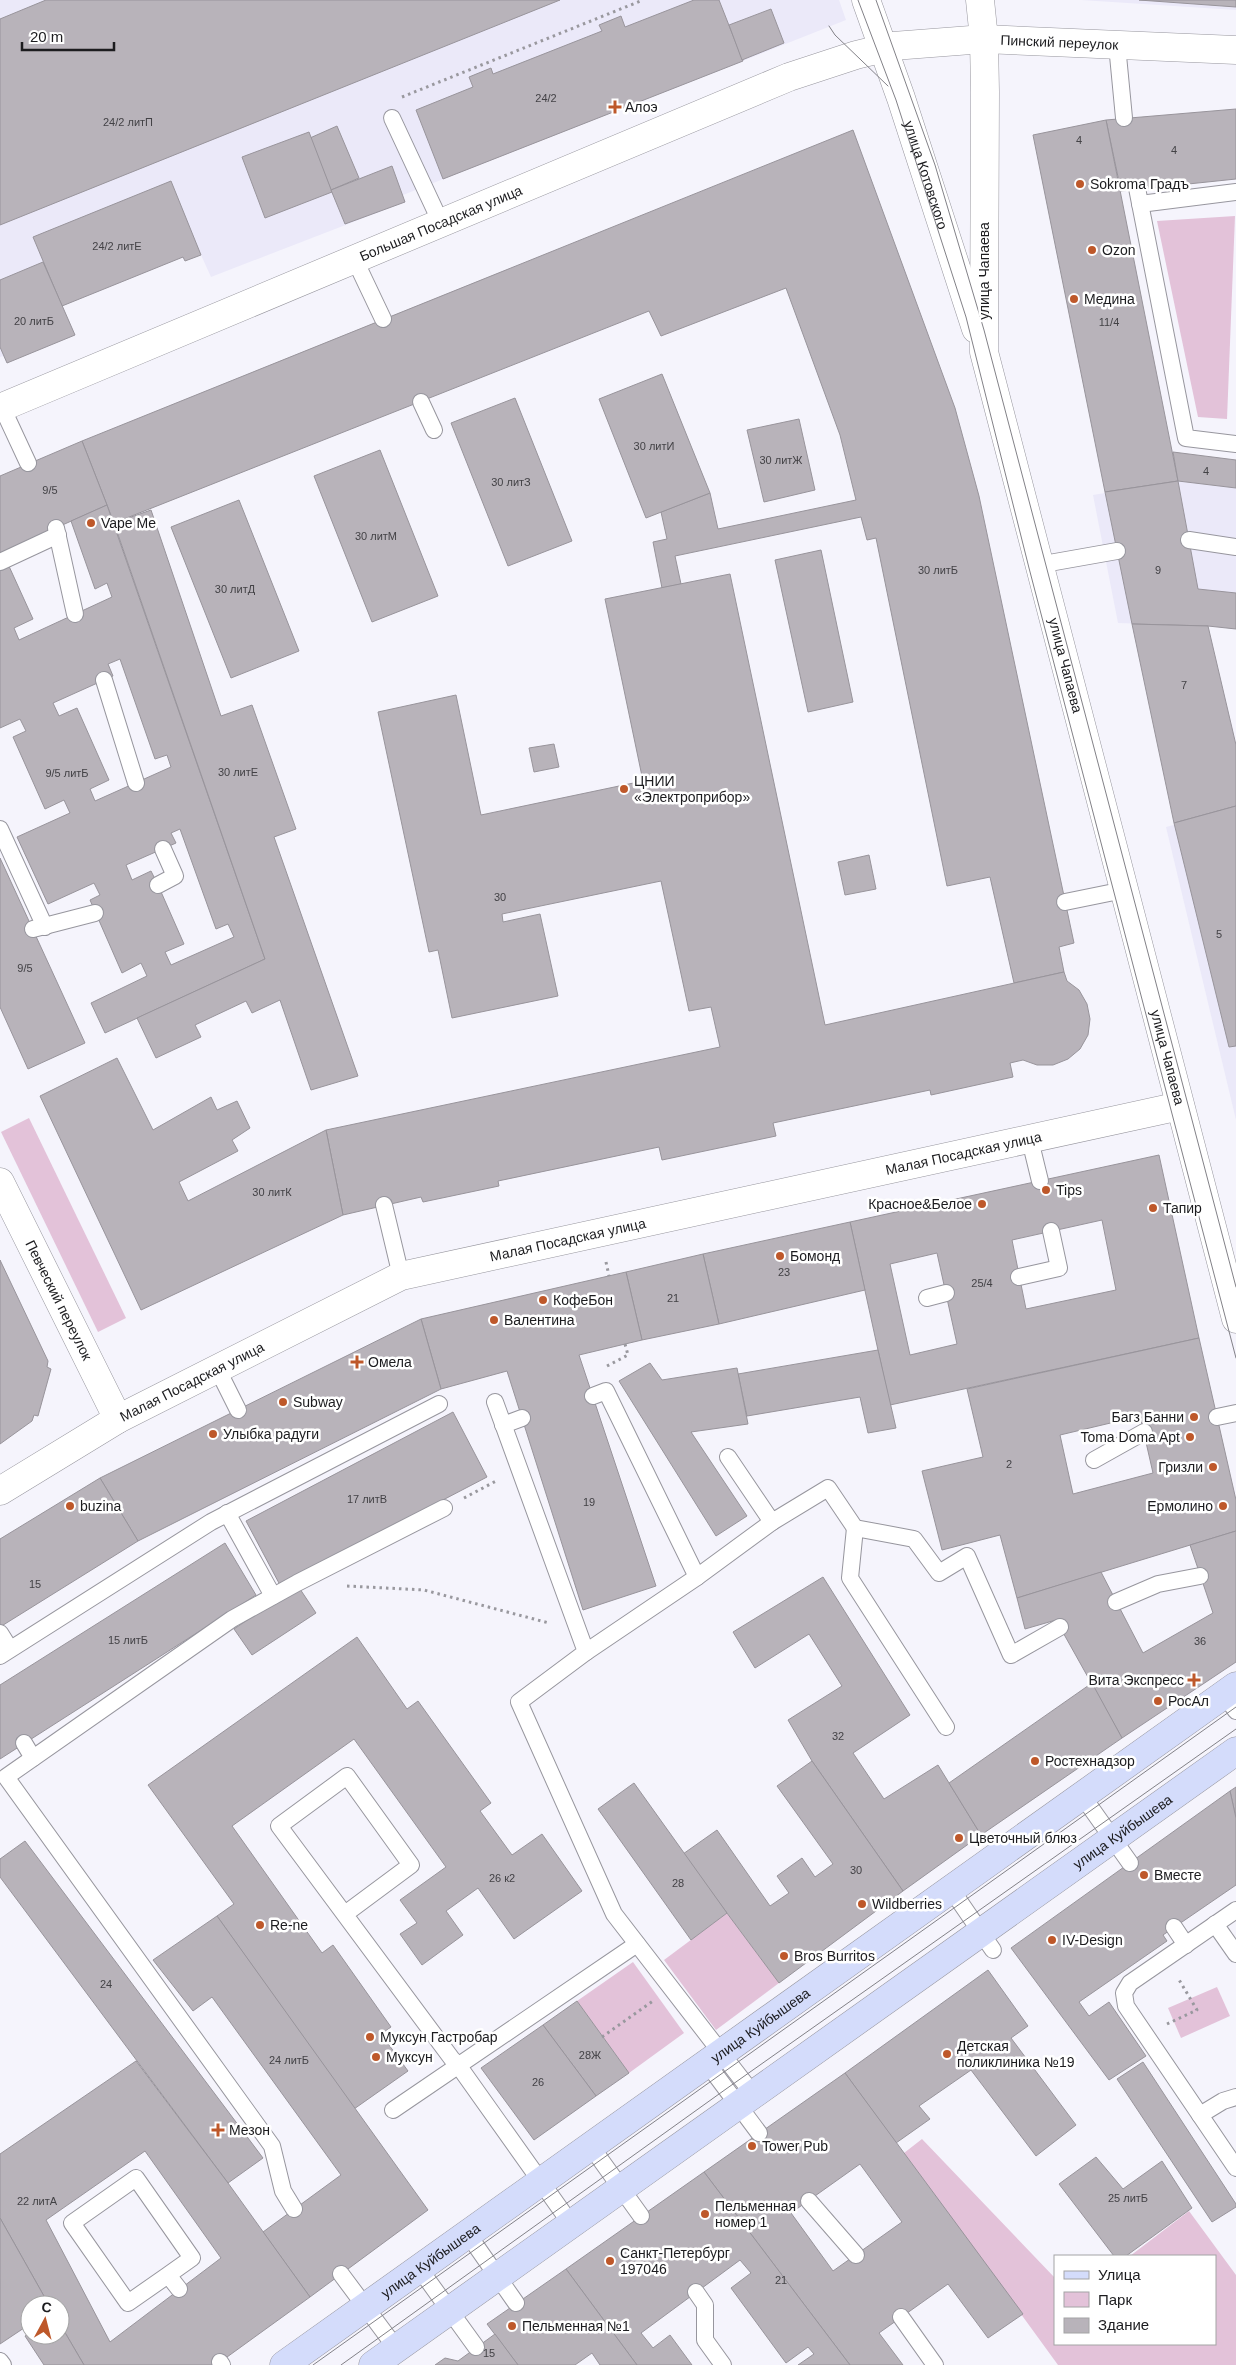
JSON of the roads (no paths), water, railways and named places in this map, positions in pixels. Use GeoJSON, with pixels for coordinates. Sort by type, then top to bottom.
{"type":"FeatureCollection","features":[{"type":"Feature","properties":{"kind":"main road","name":"улица Куйбышева"},"geometry":{"type":"LineString","coordinates":[[284,2365],[1081,1794],[1232,1697]]}},
{"type":"Feature","properties":{"kind":"main road","name":"улица Куйбышева"},"geometry":{"type":"LineString","coordinates":[[373,2365],[745,2099],[986,1941],[1112,1838],[1236,1751]]}},
{"type":"Feature","properties":{"kind":"street","name":"улица Котовского"},"geometry":{"type":"LineString","coordinates":[[866,0],[984,352]]}},
{"type":"Feature","properties":{"kind":"street","name":"улица Чапаева"},"geometry":{"type":"LineString","coordinates":[[980,0],[984,38],[984,352],[1236,1319]]}},
{"type":"Feature","properties":{"kind":"street","name":"Пинский переулок"},"geometry":{"type":"LineString","coordinates":[[883,48],[984,38],[1236,50]]}},
{"type":"Feature","properties":{"kind":"street","name":"Большая Посадская улица"},"geometry":{"type":"LineString","coordinates":[[1,408],[354,258],[790,77],[883,48]]}},
{"type":"Feature","properties":{"kind":"street","name":"Малая Посадская улица"},"geometry":{"type":"LineString","coordinates":[[0,1491],[118,1419],[401,1276],[1180,1106]]}},
{"type":"Feature","properties":{"kind":"street","name":"Певческий переулок"},"geometry":{"type":"LineString","coordinates":[[1,1185],[118,1419]]}},
{"type":"Feature","properties":{"kind":"lane"},"geometry":{"type":"LineString","coordinates":[[1117,45],[1124,118]]}},
{"type":"Feature","properties":{"kind":"lane"},"geometry":{"type":"LineString","coordinates":[[392,118],[441,222]]}},
{"type":"Feature","properties":{"kind":"lane"},"geometry":{"type":"LineString","coordinates":[[1236,192],[1138,196],[1186,438],[1236,444]]}},
{"type":"Feature","properties":{"kind":"lane"},"geometry":{"type":"LineString","coordinates":[[354,258],[383,319]]}},
{"type":"Feature","properties":{"kind":"lane"},"geometry":{"type":"LineString","coordinates":[[421,402],[434,430]]}},
{"type":"Feature","properties":{"kind":"lane"},"geometry":{"type":"LineString","coordinates":[[1,408],[28,463]]}},
{"type":"Feature","properties":{"kind":"lane"},"geometry":{"type":"LineString","coordinates":[[0,562],[57,532],[75,614]]}},
{"type":"Feature","properties":{"kind":"lane"},"geometry":{"type":"LineString","coordinates":[[1189,540],[1236,547]]}},
{"type":"Feature","properties":{"kind":"lane"},"geometry":{"type":"LineString","coordinates":[[1038,565],[1117,550]]}},
{"type":"Feature","properties":{"kind":"lane"},"geometry":{"type":"LineString","coordinates":[[104,680],[136,783]]}},
{"type":"Feature","properties":{"kind":"lane"},"geometry":{"type":"LineString","coordinates":[[0,829],[39,928],[96,913]]}},
{"type":"Feature","properties":{"kind":"lane"},"geometry":{"type":"LineString","coordinates":[[158,884],[175,876],[163,849]]}},
{"type":"Feature","properties":{"kind":"lane"},"geometry":{"type":"LineString","coordinates":[[1065,902],[1124,890]]}},
{"type":"Feature","properties":{"kind":"lane"},"geometry":{"type":"LineString","coordinates":[[1030,1140],[1040,1181]]}},
{"type":"Feature","properties":{"kind":"lane"},"geometry":{"type":"LineString","coordinates":[[384,1205],[401,1276]]}},
{"type":"Feature","properties":{"kind":"lane"},"geometry":{"type":"LineString","coordinates":[[1019,1276],[1059,1268],[1051,1231]]}},
{"type":"Feature","properties":{"kind":"lane"},"geometry":{"type":"LineString","coordinates":[[927,1298],[946,1293]]}},
{"type":"Feature","properties":{"kind":"lane"},"geometry":{"type":"LineString","coordinates":[[217,1368],[238,1410]]}},
{"type":"Feature","properties":{"kind":"lane"},"geometry":{"type":"LineString","coordinates":[[593,1396],[606,1391],[697,1577]]}},
{"type":"Feature","properties":{"kind":"lane"},"geometry":{"type":"LineString","coordinates":[[494,1402],[586,1652]]}},
{"type":"Feature","properties":{"kind":"lane"},"geometry":{"type":"LineString","coordinates":[[0,1633],[5,1652],[227,1514],[273,1482],[439,1404]]}},
{"type":"Feature","properties":{"kind":"lane"},"geometry":{"type":"LineString","coordinates":[[1217,1417],[1236,1413]]}},
{"type":"Feature","properties":{"kind":"lane"},"geometry":{"type":"LineString","coordinates":[[503,1425],[522,1418]]}},
{"type":"Feature","properties":{"kind":"lane"},"geometry":{"type":"LineString","coordinates":[[1094,1460],[1144,1432]]}},
{"type":"Feature","properties":{"kind":"lane"},"geometry":{"type":"LineString","coordinates":[[728,1457],[772,1522]]}},
{"type":"Feature","properties":{"kind":"lane"},"geometry":{"type":"LineString","coordinates":[[759,2134],[745,2099],[713,2057],[671,1988],[614,1914],[519,1702],[586,1652],[697,1577],[772,1522],[828,1488],[855,1528],[850,1578],[946,1727]]}},
{"type":"Feature","properties":{"kind":"lane"},"geometry":{"type":"LineString","coordinates":[[294,2209],[283,2191],[272,2146],[6,1777],[232,1619],[444,1508]]}},
{"type":"Feature","properties":{"kind":"lane"},"geometry":{"type":"LineString","coordinates":[[227,1514],[273,1596]]}},
{"type":"Feature","properties":{"kind":"lane"},"geometry":{"type":"LineString","coordinates":[[855,1528],[914,1539],[940,1573],[967,1556],[1012,1655],[1060,1627]]}},
{"type":"Feature","properties":{"kind":"lane"},"geometry":{"type":"LineString","coordinates":[[1116,1602],[1158,1584],[1200,1576]]}},
{"type":"Feature","properties":{"kind":"lane"},"geometry":{"type":"LineString","coordinates":[[24,1743],[33,1758]]}},
{"type":"Feature","properties":{"kind":"lane"},"geometry":{"type":"LineString","coordinates":[[345,1914],[411,1865],[347,1776],[279,1826],[458,2065],[571,2224]]}},
{"type":"Feature","properties":{"kind":"lane"},"geometry":{"type":"LineString","coordinates":[[1081,1794],[1130,1863]]}},
{"type":"Feature","properties":{"kind":"lane"},"geometry":{"type":"LineString","coordinates":[[950,1888],[986,1941]]}},
{"type":"Feature","properties":{"kind":"lane"},"geometry":{"type":"LineString","coordinates":[[1236,1910],[1130,1983],[1124,1993],[1126,2006],[1236,2168]]}},
{"type":"Feature","properties":{"kind":"lane"},"geometry":{"type":"LineString","coordinates":[[1216,1924],[1236,1954]]}},
{"type":"Feature","properties":{"kind":"lane"},"geometry":{"type":"LineString","coordinates":[[1174,1928],[1186,1945]]}},
{"type":"Feature","properties":{"kind":"lane"},"geometry":{"type":"LineString","coordinates":[[393,2110],[637,1944]]}},
{"type":"Feature","properties":{"kind":"lane"},"geometry":{"type":"LineString","coordinates":[[1200,2116],[1222,2100],[1236,2097]]}},
{"type":"Feature","properties":{"kind":"lane"},"geometry":{"type":"LineString","coordinates":[[590,2145],[641,2216]]}},
{"type":"Feature","properties":{"kind":"lane"},"geometry":{"type":"LineString","coordinates":[[136,2178],[192,2258],[168,2275],[128,2303],[72,2223],[136,2178]]}},
{"type":"Feature","properties":{"kind":"lane"},"geometry":{"type":"LineString","coordinates":[[809,2201],[856,2255]]}},
{"type":"Feature","properties":{"kind":"lane"},"geometry":{"type":"LineString","coordinates":[[467,2233],[516,2303]]}},
{"type":"Feature","properties":{"kind":"lane"},"geometry":{"type":"LineString","coordinates":[[419,2268],[476,2347]]}},
{"type":"Feature","properties":{"kind":"lane"},"geometry":{"type":"LineString","coordinates":[[341,2274],[396,2348]]}},
{"type":"Feature","properties":{"kind":"lane"},"geometry":{"type":"LineString","coordinates":[[168,2275],[179,2289]]}},
{"type":"Feature","properties":{"kind":"lane"},"geometry":{"type":"LineString","coordinates":[[696,2292],[705,2305],[706,2340],[723,2365]]}},
{"type":"Feature","properties":{"kind":"lane"},"geometry":{"type":"LineString","coordinates":[[901,2317],[935,2365]]}},
{"type":"Feature","properties":{"kind":"lane"},"geometry":{"type":"LineString","coordinates":[[0,2361],[3,2365]]}},
{"type":"Feature","properties":{"kind":"tram line"},"geometry":{"type":"LineString","coordinates":[[858,0],[896,100],[966,317],[1029,568],[1236,1358]]}},
{"type":"Feature","properties":{"kind":"tram line"},"geometry":{"type":"LineString","coordinates":[[876,0],[935,165],[984,330],[1236,1287]]}},
{"type":"Feature","properties":{"kind":"tram line"},"geometry":{"type":"LineString","coordinates":[[829,26],[835,35],[888,86]]}},
{"type":"Feature","properties":{"kind":"tram line"},"geometry":{"type":"LineString","coordinates":[[313,2365],[1236,1707]]}},
{"type":"Feature","properties":{"kind":"tram line"},"geometry":{"type":"LineString","coordinates":[[341,2365],[726,2089],[1236,1729]]}},
{"type":"Feature","properties":{"kind":"place","name":"Алоэ"},"geometry":{"type":"Point","coordinates":[615,107]}},
{"type":"Feature","properties":{"kind":"place","name":"Sokroma Градъ"},"geometry":{"type":"Point","coordinates":[1080,184]}},
{"type":"Feature","properties":{"kind":"place","name":"Ozon"},"geometry":{"type":"Point","coordinates":[1092,250]}},
{"type":"Feature","properties":{"kind":"place","name":"Медина"},"geometry":{"type":"Point","coordinates":[1074,299]}},
{"type":"Feature","properties":{"kind":"place","name":"Vape Me"},"geometry":{"type":"Point","coordinates":[91,523]}},
{"type":"Feature","properties":{"kind":"place","name":"ЦНИИ «Электроприбор»"},"geometry":{"type":"Point","coordinates":[624,789]}},
{"type":"Feature","properties":{"kind":"place","name":"Tips"},"geometry":{"type":"Point","coordinates":[1046,1190]}},
{"type":"Feature","properties":{"kind":"place","name":"Красное&Белое"},"geometry":{"type":"Point","coordinates":[982,1204]}},
{"type":"Feature","properties":{"kind":"place","name":"Тапир"},"geometry":{"type":"Point","coordinates":[1153,1208]}},
{"type":"Feature","properties":{"kind":"place","name":"Бомонд"},"geometry":{"type":"Point","coordinates":[780,1256]}},
{"type":"Feature","properties":{"kind":"place","name":"КофеБон"},"geometry":{"type":"Point","coordinates":[543,1300]}},
{"type":"Feature","properties":{"kind":"place","name":"Валентина"},"geometry":{"type":"Point","coordinates":[494,1320]}},
{"type":"Feature","properties":{"kind":"place","name":"Омела"},"geometry":{"type":"Point","coordinates":[357,1362]}},
{"type":"Feature","properties":{"kind":"place","name":"Subway"},"geometry":{"type":"Point","coordinates":[283,1402]}},
{"type":"Feature","properties":{"kind":"place","name":"Багз Банни"},"geometry":{"type":"Point","coordinates":[1194,1417]}},
{"type":"Feature","properties":{"kind":"place","name":"Улыбка радуги"},"geometry":{"type":"Point","coordinates":[213,1434]}},
{"type":"Feature","properties":{"kind":"place","name":"Toma Doma Apt"},"geometry":{"type":"Point","coordinates":[1190,1437]}},
{"type":"Feature","properties":{"kind":"place","name":"Гризли"},"geometry":{"type":"Point","coordinates":[1213,1467]}},
{"type":"Feature","properties":{"kind":"place","name":"buzina"},"geometry":{"type":"Point","coordinates":[70,1506]}},
{"type":"Feature","properties":{"kind":"place","name":"Ермолино"},"geometry":{"type":"Point","coordinates":[1223,1506]}},
{"type":"Feature","properties":{"kind":"place","name":"Вита Экспресс"},"geometry":{"type":"Point","coordinates":[1194,1680]}},
{"type":"Feature","properties":{"kind":"place","name":"РосАл"},"geometry":{"type":"Point","coordinates":[1158,1701]}},
{"type":"Feature","properties":{"kind":"place","name":"Ростехнадзор"},"geometry":{"type":"Point","coordinates":[1035,1761]}},
{"type":"Feature","properties":{"kind":"place","name":"Цветочный блюз"},"geometry":{"type":"Point","coordinates":[959,1838]}},
{"type":"Feature","properties":{"kind":"place","name":"Вместе"},"geometry":{"type":"Point","coordinates":[1144,1875]}},
{"type":"Feature","properties":{"kind":"place","name":"Wildberries"},"geometry":{"type":"Point","coordinates":[862,1904]}},
{"type":"Feature","properties":{"kind":"place","name":"Re-ne"},"geometry":{"type":"Point","coordinates":[260,1925]}},
{"type":"Feature","properties":{"kind":"place","name":"IV-Design"},"geometry":{"type":"Point","coordinates":[1052,1940]}},
{"type":"Feature","properties":{"kind":"place","name":"Bros Burritos"},"geometry":{"type":"Point","coordinates":[784,1956]}},
{"type":"Feature","properties":{"kind":"place","name":"Муксун Гастробар"},"geometry":{"type":"Point","coordinates":[370,2037]}},
{"type":"Feature","properties":{"kind":"place","name":"Детская поликлиника №19"},"geometry":{"type":"Point","coordinates":[947,2054]}},
{"type":"Feature","properties":{"kind":"place","name":"Муксун"},"geometry":{"type":"Point","coordinates":[376,2057]}},
{"type":"Feature","properties":{"kind":"place","name":"Мезон"},"geometry":{"type":"Point","coordinates":[218,2130]}},
{"type":"Feature","properties":{"kind":"place","name":"Tower Pub"},"geometry":{"type":"Point","coordinates":[752,2146]}},
{"type":"Feature","properties":{"kind":"place","name":"Пельменная номер 1"},"geometry":{"type":"Point","coordinates":[705,2214]}},
{"type":"Feature","properties":{"kind":"place","name":"Санкт-Петербург 197046"},"geometry":{"type":"Point","coordinates":[610,2261]}},
{"type":"Feature","properties":{"kind":"place","name":"Пельменная №1"},"geometry":{"type":"Point","coordinates":[512,2326]}}]}
